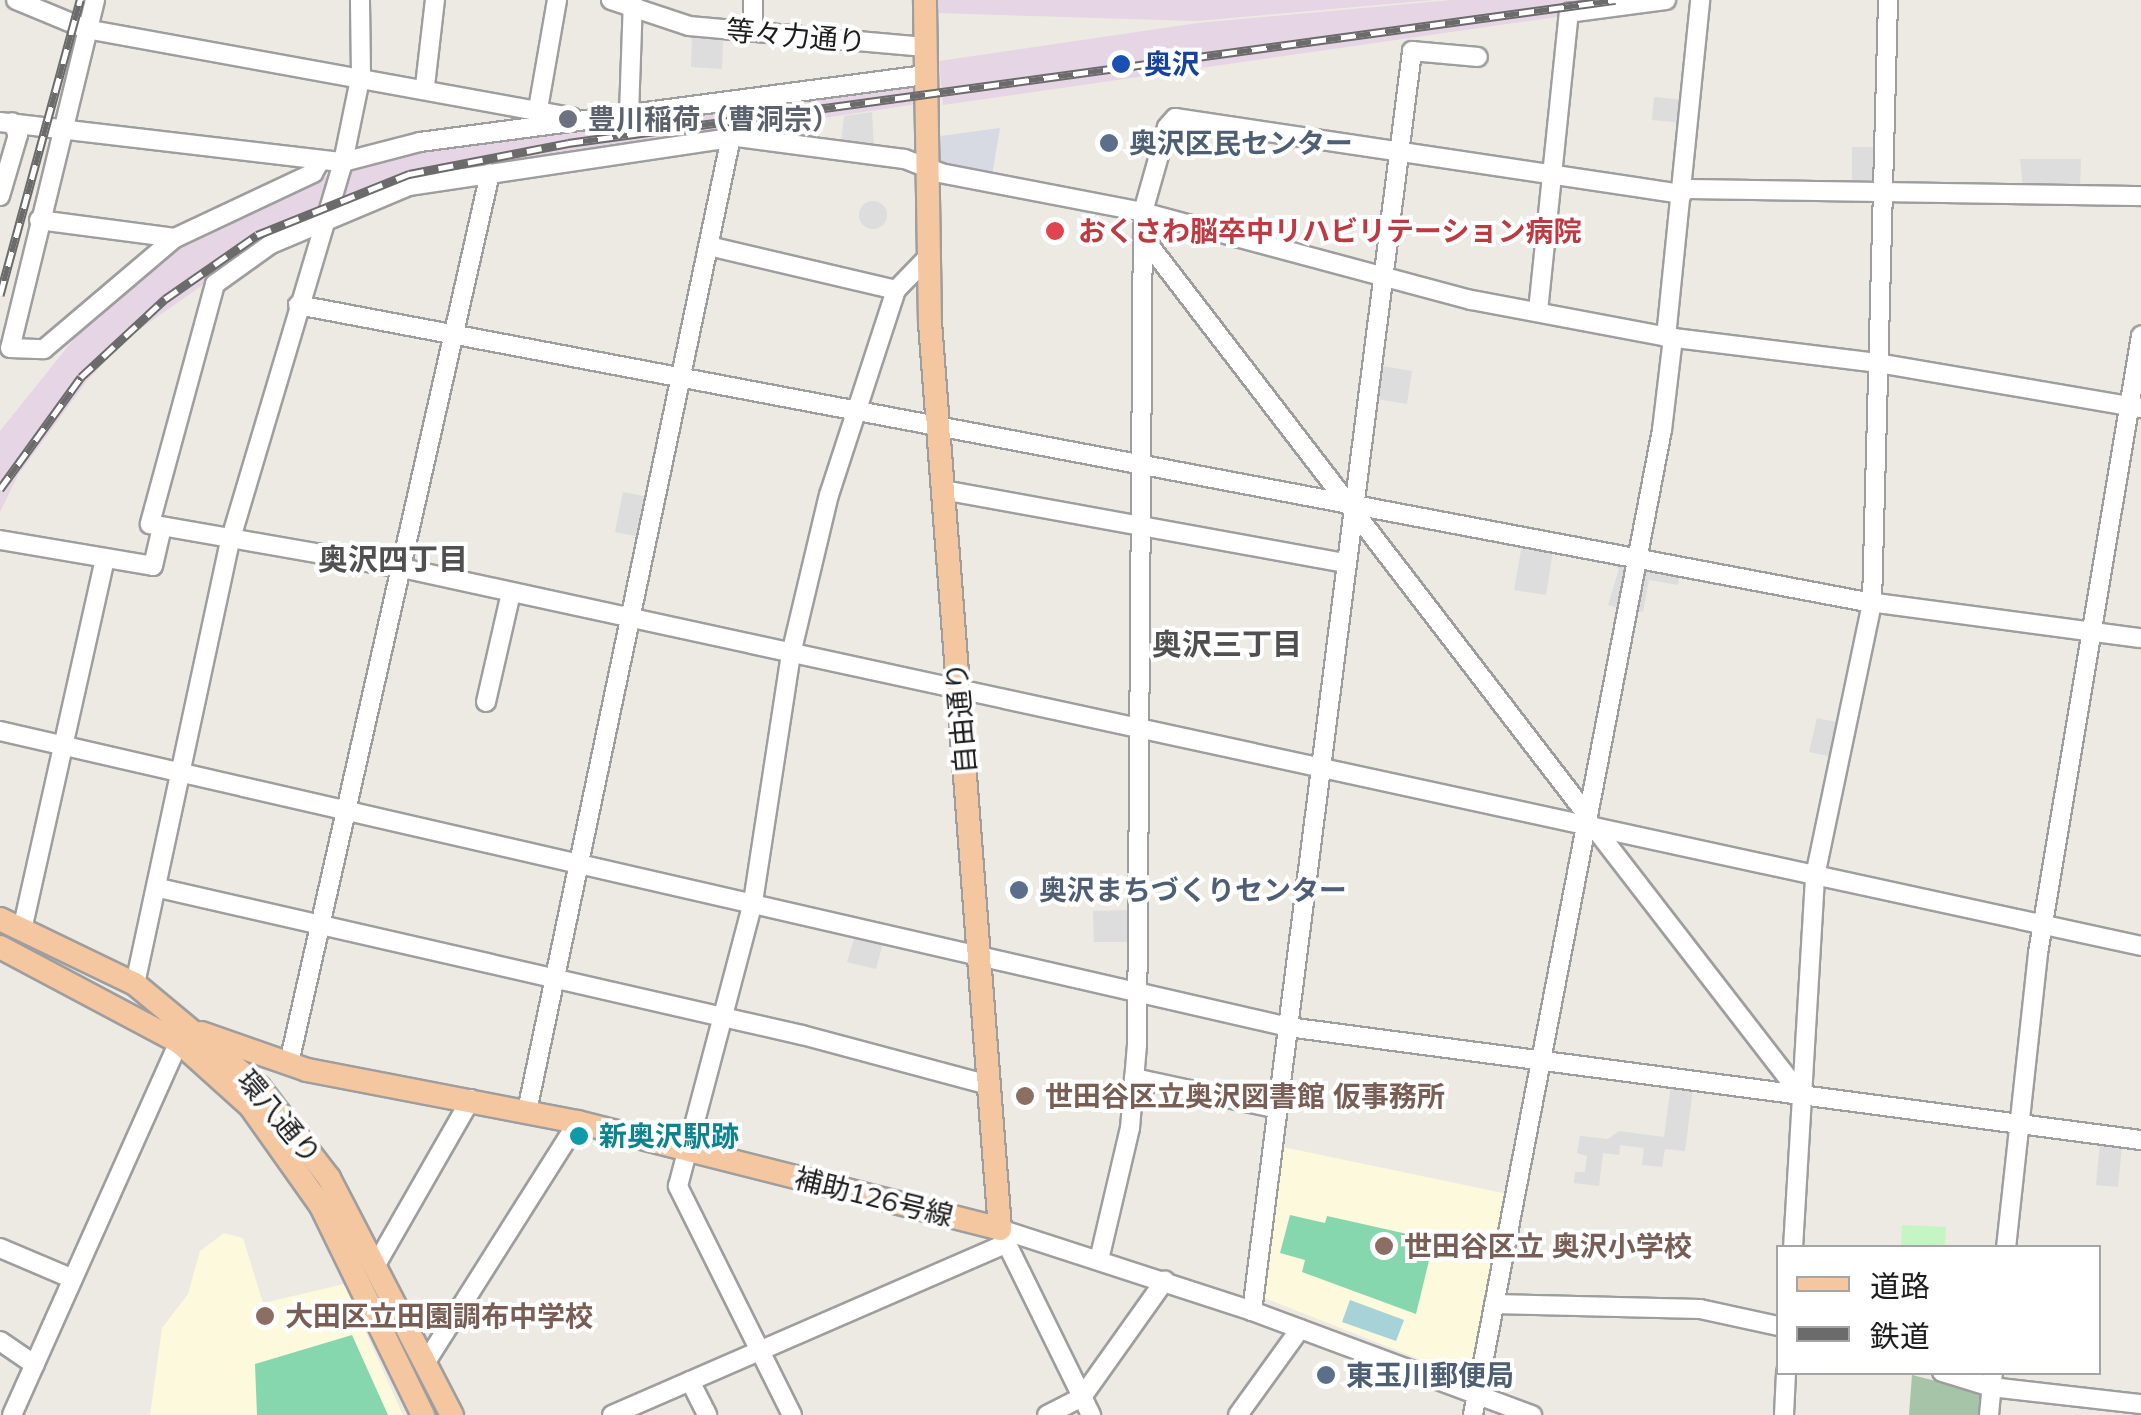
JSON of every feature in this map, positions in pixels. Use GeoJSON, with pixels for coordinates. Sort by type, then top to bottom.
{"type":"FeatureCollection","features":[{"type":"Feature","properties":{"kind":"main road","name":"自由通り"},"geometry":{"type":"LineString","coordinates":[[925,0],[938,430],[1003,1237]]}},
{"type":"Feature","properties":{"kind":"main road","name":"環八通り"},"geometry":{"type":"LineString","coordinates":[[0,919],[135,984],[303,1140],[376,1263],[452,1415]]}},
{"type":"Feature","properties":{"kind":"main road","name":"環八通り"},"geometry":{"type":"LineString","coordinates":[[0,947],[190,1037],[250,1106],[302,1176],[423,1415]]}},
{"type":"Feature","properties":{"kind":"main road","name":"補助126号線"},"geometry":{"type":"LineString","coordinates":[[190,1037],[290,1063],[685,1148],[1003,1237]]}},
{"type":"Feature","properties":{"kind":"street"},"geometry":{"type":"LineString","coordinates":[[16,0],[56,9],[86,29],[362,74],[589,121]]}},
{"type":"Feature","properties":{"kind":"street"},"geometry":{"type":"LineString","coordinates":[[95,0],[10,348],[44,349],[175,238],[313,173],[320,162]]}},
{"type":"Feature","properties":{"kind":"street"},"geometry":{"type":"LineString","coordinates":[[135,984],[159,888],[231,538],[343,162],[362,74],[360,0]]}},
{"type":"Feature","properties":{"kind":"street"},"geometry":{"type":"LineString","coordinates":[[425,86],[435,0]]}},
{"type":"Feature","properties":{"kind":"street"},"geometry":{"type":"LineString","coordinates":[[538,109],[557,0]]}},
{"type":"Feature","properties":{"kind":"street","name":"等々力通り"},"geometry":{"type":"LineString","coordinates":[[611,0],[690,26],[925,47]]}},
{"type":"Feature","properties":{"kind":"street"},"geometry":{"type":"LineString","coordinates":[[753,0],[753,32]]}},
{"type":"Feature","properties":{"kind":"street"},"geometry":{"type":"LineString","coordinates":[[1538,311],[1570,13],[1666,0]]}},
{"type":"Feature","properties":{"kind":"street"},"geometry":{"type":"LineString","coordinates":[[1473,1415],[1590,822],[1635,559],[1669,338],[1700,0]]}},
{"type":"Feature","properties":{"kind":"street"},"geometry":{"type":"LineString","coordinates":[[1793,1245],[1816,876],[1872,602],[1888,0]]}},
{"type":"Feature","properties":{"kind":"street"},"geometry":{"type":"LineString","coordinates":[[630,114],[633,5]]}},
{"type":"Feature","properties":{"kind":"street"},"geometry":{"type":"LineString","coordinates":[[1252,1310],[1350,506],[1412,51],[1478,57]]}},
{"type":"Feature","properties":{"kind":"street"},"geometry":{"type":"LineString","coordinates":[[6,122],[343,162],[420,142],[925,75]]}},
{"type":"Feature","properties":{"kind":"street"},"geometry":{"type":"LineString","coordinates":[[1099,1260],[1130,1128],[1138,992],[1136,728],[1143,212],[1175,118],[1396,155],[1683,192],[2141,196]]}},
{"type":"Feature","properties":{"kind":"street"},"geometry":{"type":"LineString","coordinates":[[0,196],[18,135],[6,122]]}},
{"type":"Feature","properties":{"kind":"street"},"geometry":{"type":"LineString","coordinates":[[527,1111],[731,137]]}},
{"type":"Feature","properties":{"kind":"street"},"geometry":{"type":"LineString","coordinates":[[2136,407],[1878,363],[1669,338],[1381,275],[1143,212],[929,168],[731,137],[404,188],[325,216],[215,284],[150,524],[402,568],[958,692],[1590,822],[1816,876],[2141,946]]}},
{"type":"Feature","properties":{"kind":"street"},"geometry":{"type":"LineString","coordinates":[[290,1063],[490,174]]}},
{"type":"Feature","properties":{"kind":"street"},"geometry":{"type":"LineString","coordinates":[[39,220],[175,238]]}},
{"type":"Feature","properties":{"kind":"street"},"geometry":{"type":"LineString","coordinates":[[1143,237],[1802,1096]]}},
{"type":"Feature","properties":{"kind":"street"},"geometry":{"type":"LineString","coordinates":[[709,246],[896,290]]}},
{"type":"Feature","properties":{"kind":"street"},"geometry":{"type":"LineString","coordinates":[[792,1415],[678,1186],[753,902],[790,654],[852,414],[896,290],[930,255]]}},
{"type":"Feature","properties":{"kind":"street"},"geometry":{"type":"LineString","coordinates":[[298,305],[852,414],[1872,602],[2141,638]]}},
{"type":"Feature","properties":{"kind":"street"},"geometry":{"type":"LineString","coordinates":[[2006,1245],[2042,925],[2091,631],[2136,407],[2141,336]]}},
{"type":"Feature","properties":{"kind":"street"},"geometry":{"type":"LineString","coordinates":[[943,490],[1345,563]]}},
{"type":"Feature","properties":{"kind":"street"},"geometry":{"type":"LineString","coordinates":[[0,540],[152,566],[162,527]]}},
{"type":"Feature","properties":{"kind":"street"},"geometry":{"type":"LineString","coordinates":[[22,930],[106,558]]}},
{"type":"Feature","properties":{"kind":"street"},"geometry":{"type":"LineString","coordinates":[[486,702],[511,593]]}},
{"type":"Feature","properties":{"kind":"street"},"geometry":{"type":"LineString","coordinates":[[0,731],[1288,1027],[1802,1096],[2019,1120],[2141,1140]]}},
{"type":"Feature","properties":{"kind":"street"},"geometry":{"type":"LineString","coordinates":[[159,888],[720,1016],[989,1085]]}},
{"type":"Feature","properties":{"kind":"street"},"geometry":{"type":"LineString","coordinates":[[12,1415],[190,1037]]}},
{"type":"Feature","properties":{"kind":"street"},"geometry":{"type":"LineString","coordinates":[[1134,1078],[1278,1109]]}},
{"type":"Feature","properties":{"kind":"street"},"geometry":{"type":"LineString","coordinates":[[376,1263],[471,1099]]}},
{"type":"Feature","properties":{"kind":"street"},"geometry":{"type":"LineString","coordinates":[[426,1362],[578,1122]]}},
{"type":"Feature","properties":{"kind":"street"},"geometry":{"type":"LineString","coordinates":[[612,1415],[1003,1237]]}},
{"type":"Feature","properties":{"kind":"street","name":"補助126号線"},"geometry":{"type":"LineString","coordinates":[[1003,1237],[1165,1280],[1532,1415]]}},
{"type":"Feature","properties":{"kind":"street","name":"自由通り"},"geometry":{"type":"LineString","coordinates":[[1003,1237],[1090,1415]]}},
{"type":"Feature","properties":{"kind":"street"},"geometry":{"type":"LineString","coordinates":[[0,1248],[73,1279]]}},
{"type":"Feature","properties":{"kind":"street"},"geometry":{"type":"LineString","coordinates":[[1047,1415],[1082,1397],[1165,1280]]}},
{"type":"Feature","properties":{"kind":"street"},"geometry":{"type":"LineString","coordinates":[[1494,1304],[1700,1309],[1776,1326]]}},
{"type":"Feature","properties":{"kind":"street"},"geometry":{"type":"LineString","coordinates":[[1238,1415],[1300,1329]]}},
{"type":"Feature","properties":{"kind":"street"},"geometry":{"type":"LineString","coordinates":[[0,1341],[35,1365]]}},
{"type":"Feature","properties":{"kind":"street"},"geometry":{"type":"LineString","coordinates":[[1784,1415],[1786,1375]]}},
{"type":"Feature","properties":{"kind":"street"},"geometry":{"type":"LineString","coordinates":[[1961,1375],[2141,1404]]}},
{"type":"Feature","properties":{"kind":"street"},"geometry":{"type":"LineString","coordinates":[[1989,1415],[1992,1380]]}},
{"type":"Feature","properties":{"kind":"street"},"geometry":{"type":"LineString","coordinates":[[690,1381],[707,1415]]}},
{"type":"Feature","properties":{"kind":"shaded area"},"geometry":{"type":"Polygon","coordinates":[[[937,0],[1434,0],[1197,21],[937,13],[937,0]]]}},
{"type":"Feature","properties":{"kind":"shaded area"},"geometry":{"type":"Polygon","coordinates":[[[1452,0],[1675,0],[943,105],[939,61],[1198,23],[1452,0]]]}},
{"type":"Feature","properties":{"kind":"shaded area"},"geometry":{"type":"Polygon","coordinates":[[[692,37],[723,40],[722,69],[691,67],[692,37]]]}},
{"type":"Feature","properties":{"kind":"shaded area"},"geometry":{"type":"Polygon","coordinates":[[[913,79],[917,104],[468,171],[218,274],[126,339],[86,382],[18,475],[0,512],[0,431],[73,340],[65,331],[191,234],[292,187],[403,151],[913,79]]]}},
{"type":"Feature","properties":{"kind":"shaded area"},"geometry":{"type":"Polygon","coordinates":[[[1654,97],[1685,100],[1683,123],[1652,120],[1654,97]]]}},
{"type":"Feature","properties":{"kind":"shaded area"},"geometry":{"type":"Polygon","coordinates":[[[872,112],[874,149],[841,145],[844,116],[872,112]]]}},
{"type":"Feature","properties":{"kind":"shaded area"},"geometry":{"type":"Polygon","coordinates":[[[1000,128],[992,175],[941,163],[941,136],[1000,128]]]}},
{"type":"Feature","properties":{"kind":"shaded area"},"geometry":{"type":"Polygon","coordinates":[[[1852,147],[1877,147],[1878,184],[1852,184],[1852,147]]]}},
{"type":"Feature","properties":{"kind":"shaded area"},"geometry":{"type":"Polygon","coordinates":[[[2020,159],[2081,159],[2080,188],[2023,187],[2020,159]]]}},
{"type":"Feature","properties":{"kind":"shaded area"},"geometry":{"type":"Polygon","coordinates":[[[873,201],[883,205],[887,215],[883,225],[873,229],[863,225],[859,215],[863,205],[873,201]]]}},
{"type":"Feature","properties":{"kind":"shaded area"},"geometry":{"type":"Polygon","coordinates":[[[1376,365],[1412,371],[1407,404],[1370,398],[1376,365]]]}},
{"type":"Feature","properties":{"kind":"shaded area"},"geometry":{"type":"Polygon","coordinates":[[[623,492],[648,497],[640,537],[615,532],[623,492]]]}},
{"type":"Feature","properties":{"kind":"shaded area"},"geometry":{"type":"Polygon","coordinates":[[[1522,545],[1553,550],[1546,595],[1514,590],[1522,545]]]}},
{"type":"Feature","properties":{"kind":"shaded area"},"geometry":{"type":"Polygon","coordinates":[[[1608,561],[1628,564],[1620,608],[1608,605],[1619,569],[1608,561]]]}},
{"type":"Feature","properties":{"kind":"shaded area"},"geometry":{"type":"Polygon","coordinates":[[[1640,566],[1680,573],[1678,585],[1649,580],[1643,612],[1632,610],[1640,566]]]}},
{"type":"Feature","properties":{"kind":"shaded area"},"geometry":{"type":"Polygon","coordinates":[[[1817,718],[1841,723],[1833,757],[1809,752],[1817,718]]]}},
{"type":"Feature","properties":{"kind":"shaded area"},"geometry":{"type":"Polygon","coordinates":[[[1130,910],[1130,942],[1094,942],[1093,911],[1130,910]]]}},
{"type":"Feature","properties":{"kind":"shaded area"},"geometry":{"type":"Polygon","coordinates":[[[855,936],[883,943],[876,969],[847,962],[855,936]]]}},
{"type":"Feature","properties":{"kind":"shaded area"},"geometry":{"type":"Polygon","coordinates":[[[1671,1085],[1693,1088],[1685,1151],[1665,1149],[1662,1167],[1642,1165],[1644,1148],[1620,1145],[1619,1155],[1603,1153],[1599,1186],[1574,1183],[1575,1172],[1585,1172],[1587,1156],[1577,1153],[1580,1136],[1608,1139],[1619,1131],[1664,1137],[1671,1085]]]}},
{"type":"Feature","properties":{"kind":"shaded area"},"geometry":{"type":"Polygon","coordinates":[[[2100,1142],[2122,1144],[2118,1187],[2096,1185],[2100,1142]]]}},
{"type":"Feature","properties":{"kind":"shaded area","name":"世田谷区立 奥沢小学校"},"geometry":{"type":"Polygon","coordinates":[[[1283,1147],[1508,1194],[1472,1380],[1264,1298],[1283,1147]]]}},
{"type":"Feature","properties":{"kind":"shaded area","name":"大田区立田園調布中学校"},"geometry":{"type":"Polygon","coordinates":[[[224,1233],[243,1238],[263,1303],[344,1284],[403,1415],[150,1415],[162,1328],[188,1294],[200,1251],[224,1233]]]}},
{"type":"Feature","properties":{"kind":"green space"},"geometry":{"type":"Polygon","coordinates":[[[1290,1215],[1325,1223],[1327,1216],[1434,1240],[1416,1314],[1302,1272],[1305,1260],[1280,1253],[1290,1215]]]}},
{"type":"Feature","properties":{"kind":"green space"},"geometry":{"type":"Polygon","coordinates":[[[1902,1225],[1946,1227],[1945,1245],[1901,1245],[1902,1225]]]}},
{"type":"Feature","properties":{"kind":"green space"},"geometry":{"type":"Polygon","coordinates":[[[352,1335],[388,1415],[257,1415],[255,1364],[352,1335]]]}},
{"type":"Feature","properties":{"kind":"green space"},"geometry":{"type":"Polygon","coordinates":[[[1912,1375],[1983,1393],[1982,1415],[1909,1415],[1912,1375]]]}},
{"type":"Feature","properties":{"kind":"water"},"geometry":{"type":"Polygon","coordinates":[[[1350,1300],[1404,1320],[1396,1341],[1342,1322],[1350,1300]]]}},
{"type":"Feature","properties":{"kind":"railway"},"geometry":{"type":"LineString","coordinates":[[0,295],[80,0]]}},
{"type":"Feature","properties":{"kind":"railway"},"geometry":{"type":"LineString","coordinates":[[0,489],[81,377],[165,299],[257,235],[409,174],[568,143],[1615,0]]}},
{"type":"Feature","properties":{"kind":"place","name":"奥沢"},"geometry":{"type":"Point","coordinates":[1121,64]}},
{"type":"Feature","properties":{"kind":"place","name":"豊川稲荷（曹洞宗）"},"geometry":{"type":"Point","coordinates":[568,119]}},
{"type":"Feature","properties":{"kind":"place","name":"奥沢区民センター"},"geometry":{"type":"Point","coordinates":[1109,143]}},
{"type":"Feature","properties":{"kind":"place","name":"おくさわ脳卒中リハビリテーション病院"},"geometry":{"type":"Point","coordinates":[1055,231]}},
{"type":"Feature","properties":{"kind":"place","name":"奥沢まちづくりセンター"},"geometry":{"type":"Point","coordinates":[1019,890]}},
{"type":"Feature","properties":{"kind":"place","name":"世田谷区立奥沢図書館 仮事務所"},"geometry":{"type":"Point","coordinates":[1025,1096]}},
{"type":"Feature","properties":{"kind":"place","name":"新奥沢駅跡"},"geometry":{"type":"Point","coordinates":[579,1136]}},
{"type":"Feature","properties":{"kind":"place","name":"世田谷区立 奥沢小学校"},"geometry":{"type":"Point","coordinates":[1384,1246]}},
{"type":"Feature","properties":{"kind":"place","name":"大田区立田園調布中学校"},"geometry":{"type":"Point","coordinates":[265,1316]}},
{"type":"Feature","properties":{"kind":"place","name":"東玉川郵便局"},"geometry":{"type":"Point","coordinates":[1326,1375]}},
{"type":"Feature","properties":{"kind":"district","name":"奥沢四丁目"},"geometry":{"type":"Point","coordinates":[393,559]}},
{"type":"Feature","properties":{"kind":"district","name":"奥沢三丁目"},"geometry":{"type":"Point","coordinates":[1227,644]}}]}
